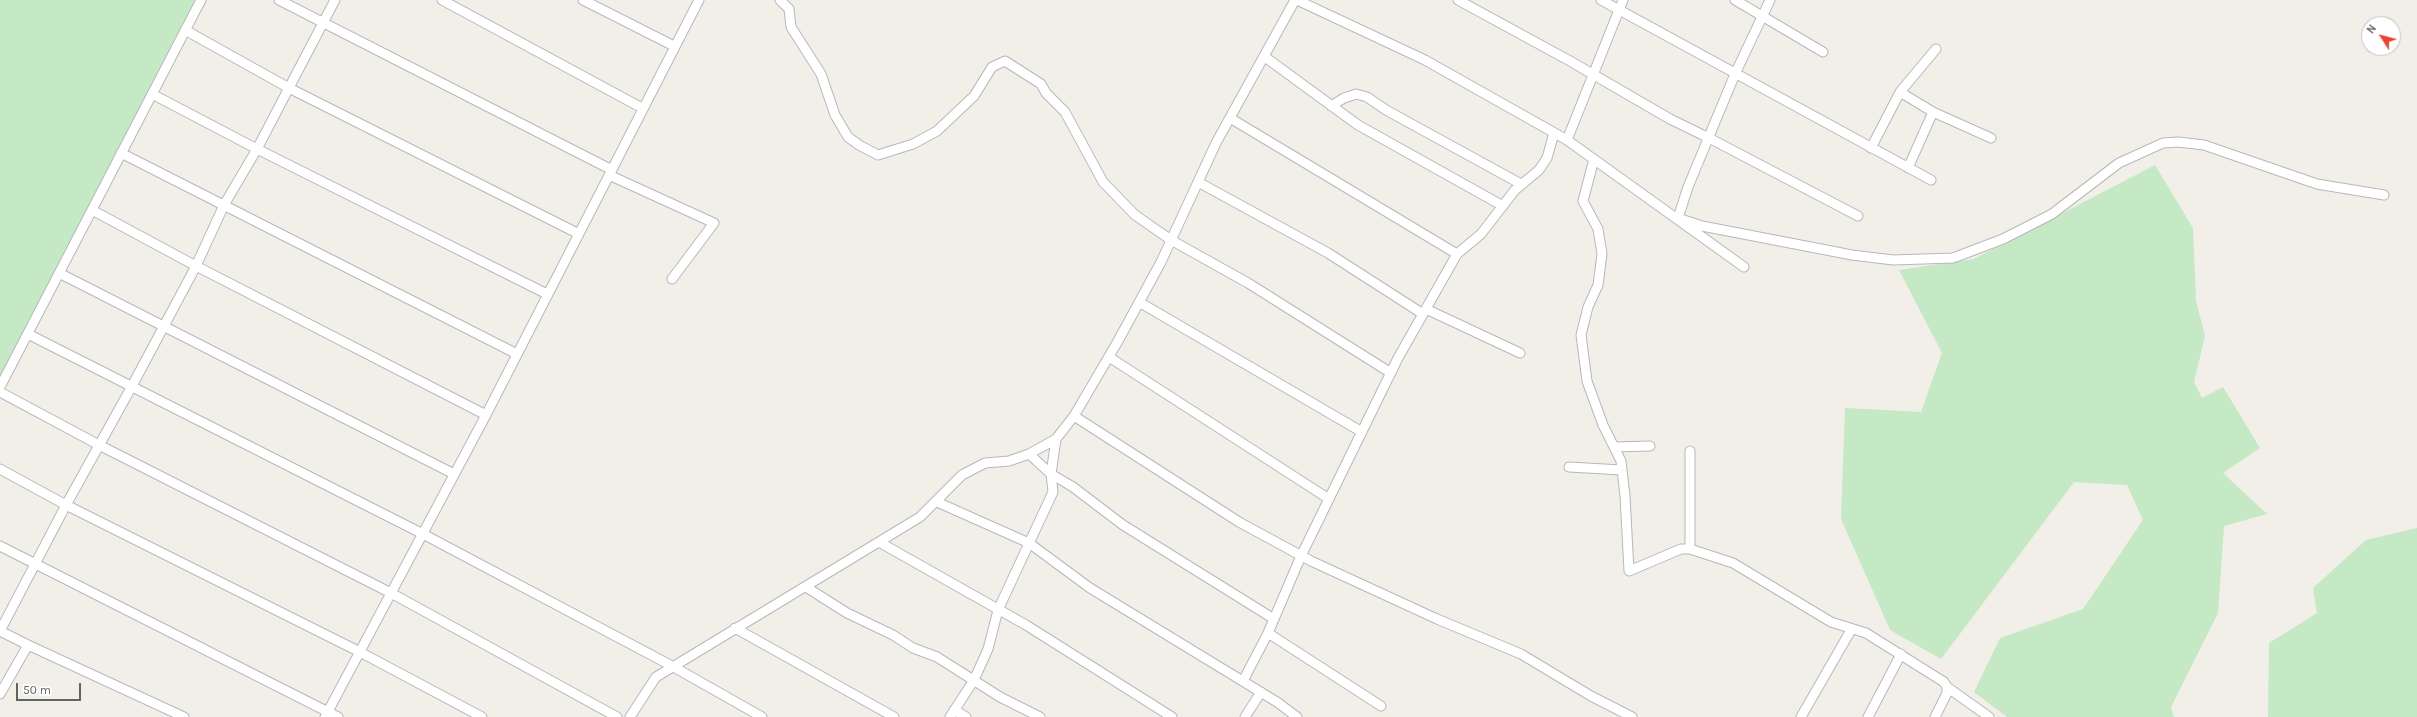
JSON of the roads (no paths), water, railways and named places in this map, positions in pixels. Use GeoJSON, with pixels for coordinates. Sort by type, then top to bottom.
{"type":"FeatureCollection","features":[{"type":"Feature","properties":{"kind":"street"},"geometry":{"type":"LineString","coordinates":[[0,387],[201,0]]}},
{"type":"Feature","properties":{"kind":"street"},"geometry":{"type":"LineString","coordinates":[[279,0],[610,173],[714,223],[672,279]]}},
{"type":"Feature","properties":{"kind":"street"},"geometry":{"type":"LineString","coordinates":[[184,717],[0,631],[66,505],[132,386],[162,326],[196,266],[224,205],[257,149],[335,0]]}},
{"type":"Feature","properties":{"kind":"street"},"geometry":{"type":"LineString","coordinates":[[442,0],[642,108]]}},
{"type":"Feature","properties":{"kind":"street"},"geometry":{"type":"LineString","coordinates":[[583,0],[674,46]]}},
{"type":"Feature","properties":{"kind":"street"},"geometry":{"type":"LineString","coordinates":[[326,715],[486,415],[642,108],[699,0]]}},
{"type":"Feature","properties":{"kind":"street"},"geometry":{"type":"LineString","coordinates":[[780,0],[789,10],[791,26],[821,74],[835,115],[848,137],[859,145],[878,155],[913,144],[937,131],[974,96],[992,67],[1005,61],[1041,84],[1046,93],[1064,112],[1103,182],[1135,215],[1171,240],[1248,283],[1391,373]]}},
{"type":"Feature","properties":{"kind":"street"},"geometry":{"type":"LineString","coordinates":[[630,717],[656,677],[734,628],[806,587],[920,517],[937,502],[962,475],[985,463],[1009,461],[1029,454],[1056,439],[1074,416],[1109,357],[1171,240],[1230,118],[1296,0],[1425,60],[1567,140],[1678,218],[1744,267]]}},
{"type":"Feature","properties":{"kind":"street"},"geometry":{"type":"LineString","coordinates":[[1458,0],[1570,61],[1593,76],[1670,119],[1858,216]]}},
{"type":"Feature","properties":{"kind":"street"},"geometry":{"type":"LineString","coordinates":[[1601,0],[1931,180]]}},
{"type":"Feature","properties":{"kind":"street"},"geometry":{"type":"LineString","coordinates":[[1567,140],[1623,0]]}},
{"type":"Feature","properties":{"kind":"street"},"geometry":{"type":"LineString","coordinates":[[1735,0],[1823,52]]}},
{"type":"Feature","properties":{"kind":"street"},"geometry":{"type":"LineString","coordinates":[[1678,218],[1688,186],[1735,74],[1761,15],[1770,0]]}},
{"type":"Feature","properties":{"kind":"street"},"geometry":{"type":"LineString","coordinates":[[185,30],[289,88],[579,234]]}},
{"type":"Feature","properties":{"kind":"street"},"geometry":{"type":"LineString","coordinates":[[1871,148],[1900,92],[1936,49]]}},
{"type":"Feature","properties":{"kind":"street"},"geometry":{"type":"LineString","coordinates":[[1265,57],[1358,125],[1503,206]]}},
{"type":"Feature","properties":{"kind":"street"},"geometry":{"type":"LineString","coordinates":[[1900,92],[1933,112],[1991,138]]}},
{"type":"Feature","properties":{"kind":"street"},"geometry":{"type":"LineString","coordinates":[[152,94],[257,149],[547,294]]}},
{"type":"Feature","properties":{"kind":"street"},"geometry":{"type":"LineString","coordinates":[[1331,106],[1344,98],[1356,94],[1367,97],[1386,110],[1521,184]]}},
{"type":"Feature","properties":{"kind":"street"},"geometry":{"type":"LineString","coordinates":[[1908,168],[1933,112]]}},
{"type":"Feature","properties":{"kind":"street"},"geometry":{"type":"LineString","coordinates":[[1230,118],[1457,254]]}},
{"type":"Feature","properties":{"kind":"street"},"geometry":{"type":"LineString","coordinates":[[1242,681],[1268,633],[1301,556],[1329,499],[1391,373],[1424,311],[1457,254],[1481,234],[1521,184],[1539,170],[1547,158],[1554,133]]}},
{"type":"Feature","properties":{"kind":"street"},"geometry":{"type":"LineString","coordinates":[[1678,218],[1702,226],[1852,255],[1893,260],[1953,258],[2003,239],[2052,214],[2119,163],[2163,143],[2178,142],[2204,145],[2317,184],[2384,195]]}},
{"type":"Feature","properties":{"kind":"street"},"geometry":{"type":"LineString","coordinates":[[121,153],[517,354]]}},
{"type":"Feature","properties":{"kind":"street"},"geometry":{"type":"LineString","coordinates":[[1594,159],[1583,201],[1598,229],[1602,254],[1598,285],[1588,307],[1580,335],[1587,381],[1602,425],[1621,461],[1625,496],[1629,571],[1681,549],[1690,549],[1734,563],[1830,622],[1851,630],[1866,633],[1901,654],[1944,682],[1947,687],[1989,717]]}},
{"type":"Feature","properties":{"kind":"street"},"geometry":{"type":"LineString","coordinates":[[1198,182],[1328,253],[1424,311],[1520,353]]}},
{"type":"Feature","properties":{"kind":"street"},"geometry":{"type":"LineString","coordinates":[[92,210],[196,266],[486,415]]}},
{"type":"Feature","properties":{"kind":"street"},"geometry":{"type":"LineString","coordinates":[[59,273],[454,474]]}},
{"type":"Feature","properties":{"kind":"street"},"geometry":{"type":"LineString","coordinates":[[1139,302],[1362,432]]}},
{"type":"Feature","properties":{"kind":"street"},"geometry":{"type":"LineString","coordinates":[[28,334],[423,534],[672,666],[762,717]]}},
{"type":"Feature","properties":{"kind":"street"},"geometry":{"type":"LineString","coordinates":[[1109,357],[1329,499]]}},
{"type":"Feature","properties":{"kind":"street"},"geometry":{"type":"LineString","coordinates":[[0,392],[100,445],[391,593],[617,717]]}},
{"type":"Feature","properties":{"kind":"street"},"geometry":{"type":"LineString","coordinates":[[1074,416],[1239,522],[1301,556],[1437,619],[1521,654],[1591,696],[1632,717]]}},
{"type":"Feature","properties":{"kind":"street"},"geometry":{"type":"LineString","coordinates":[[966,717],[952,713],[974,680],[988,649],[998,610],[1054,492],[1051,474],[1056,439]]}},
{"type":"Feature","properties":{"kind":"street"},"geometry":{"type":"LineString","coordinates":[[1614,447],[1650,446]]}},
{"type":"Feature","properties":{"kind":"street"},"geometry":{"type":"LineString","coordinates":[[1690,451],[1690,549]]}},
{"type":"Feature","properties":{"kind":"street"},"geometry":{"type":"LineString","coordinates":[[1029,454],[1051,474],[1073,487],[1123,525],[1274,619]]}},
{"type":"Feature","properties":{"kind":"street"},"geometry":{"type":"LineString","coordinates":[[1569,467],[1622,470]]}},
{"type":"Feature","properties":{"kind":"street"},"geometry":{"type":"LineString","coordinates":[[0,469],[66,505],[360,652],[482,717]]}},
{"type":"Feature","properties":{"kind":"street"},"geometry":{"type":"LineString","coordinates":[[937,502],[1029,544],[1090,588],[1261,692],[1297,717]]}},
{"type":"Feature","properties":{"kind":"street"},"geometry":{"type":"LineString","coordinates":[[879,542],[1100,670],[1172,717]]}},
{"type":"Feature","properties":{"kind":"street"},"geometry":{"type":"LineString","coordinates":[[0,546],[326,715],[338,717]]}},
{"type":"Feature","properties":{"kind":"street"},"geometry":{"type":"LineString","coordinates":[[806,587],[847,613],[893,635],[913,648],[937,657],[974,680],[1040,717]]}},
{"type":"Feature","properties":{"kind":"street"},"geometry":{"type":"LineString","coordinates":[[734,628],[894,717]]}},
{"type":"Feature","properties":{"kind":"street"},"geometry":{"type":"LineString","coordinates":[[1801,717],[1851,630]]}},
{"type":"Feature","properties":{"kind":"street"},"geometry":{"type":"LineString","coordinates":[[1268,633],[1381,706]]}},
{"type":"Feature","properties":{"kind":"street"},"geometry":{"type":"LineString","coordinates":[[0,694],[28,645]]}},
{"type":"Feature","properties":{"kind":"street"},"geometry":{"type":"LineString","coordinates":[[1868,717],[1901,654]]}},
{"type":"Feature","properties":{"kind":"street"},"geometry":{"type":"LineString","coordinates":[[1935,717],[1947,687]]}},
{"type":"Feature","properties":{"kind":"street"},"geometry":{"type":"LineString","coordinates":[[1245,717],[1261,692]]}}]}
